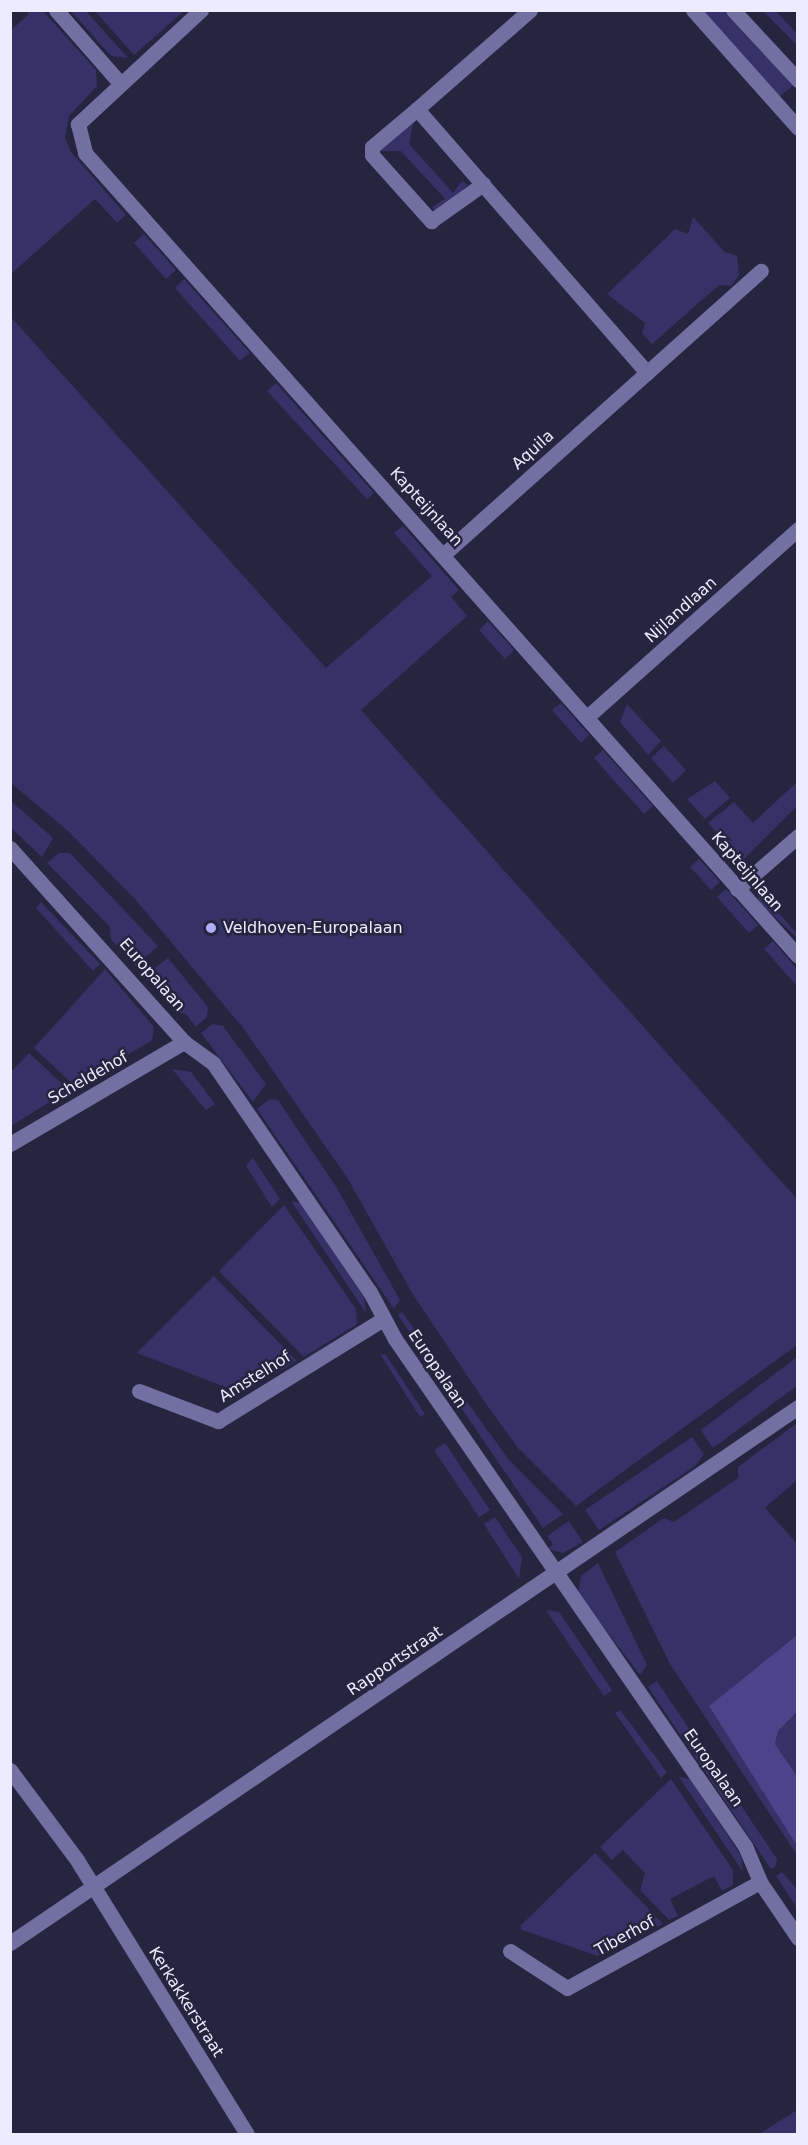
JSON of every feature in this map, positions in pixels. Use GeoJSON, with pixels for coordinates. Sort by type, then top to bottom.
{"type":"FeatureCollection","features":[{"type":"Feature","properties":{"kind":"street"},"geometry":{"type":"LineString","coordinates":[[56,10],[120,83],[201,10]]}},
{"type":"Feature","properties":{"kind":"street"},"geometry":{"type":"LineString","coordinates":[[483,184],[432,220],[372,155],[372,147],[530,10]]}},
{"type":"Feature","properties":{"kind":"street"},"geometry":{"type":"LineString","coordinates":[[693,10],[798,128]]}},
{"type":"Feature","properties":{"kind":"street"},"geometry":{"type":"LineString","coordinates":[[733,10],[798,80]]}},
{"type":"Feature","properties":{"kind":"street","name":"Kapteijnlaan"},"geometry":{"type":"LineString","coordinates":[[120,83],[78,124],[84,153],[444,554],[737,890],[798,956]]}},
{"type":"Feature","properties":{"kind":"street"},"geometry":{"type":"LineString","coordinates":[[417,109],[647,373]]}},
{"type":"Feature","properties":{"kind":"street","name":"Aquila"},"geometry":{"type":"LineString","coordinates":[[444,554],[761,271]]}},
{"type":"Feature","properties":{"kind":"street","name":"Nijlandlaan"},"geometry":{"type":"LineString","coordinates":[[587,717],[798,530]]}},
{"type":"Feature","properties":{"kind":"street"},"geometry":{"type":"LineString","coordinates":[[737,890],[798,836]]}},
{"type":"Feature","properties":{"kind":"street","name":"Europalaan"},"geometry":{"type":"LineString","coordinates":[[10,848],[184,1042],[213,1063],[370,1292],[382,1319],[555,1575],[745,1846],[760,1882],[798,1938]]}},
{"type":"Feature","properties":{"kind":"street","name":"Scheldehof"},"geometry":{"type":"LineString","coordinates":[[10,1144],[184,1042]]}},
{"type":"Feature","properties":{"kind":"street","name":"Amstelhof"},"geometry":{"type":"LineString","coordinates":[[139,1391],[218,1421],[382,1319]]}},
{"type":"Feature","properties":{"kind":"street","name":"Rapportstraat"},"geometry":{"type":"LineString","coordinates":[[10,1943],[555,1575],[798,1407]]}},
{"type":"Feature","properties":{"kind":"street","name":"Kerkakkerstraat"},"geometry":{"type":"LineString","coordinates":[[10,1770],[95,1887],[247,2134]]}},
{"type":"Feature","properties":{"kind":"street","name":"Tiberhof"},"geometry":{"type":"LineString","coordinates":[[510,1951],[567,1988],[760,1882]]}},
{"type":"Feature","properties":{"kind":"shaded area"},"geometry":{"type":"Polygon","coordinates":[[[25,11],[43,11],[96,70],[97,86],[69,116],[65,137],[71,152],[126,215],[117,223],[95,199],[11,274],[11,30],[29,14],[25,11]]]}},
{"type":"Feature","properties":{"kind":"shaded area"},"geometry":{"type":"Polygon","coordinates":[[[71,11],[86,11],[128,58],[111,56],[71,11]]]}},
{"type":"Feature","properties":{"kind":"shaded area"},"geometry":{"type":"Polygon","coordinates":[[[95,11],[184,11],[134,55],[95,11]]]}},
{"type":"Feature","properties":{"kind":"shaded area"},"geometry":{"type":"Polygon","coordinates":[[[700,11],[724,11],[793,86],[779,97],[700,11]]]}},
{"type":"Feature","properties":{"kind":"shaded area"},"geometry":{"type":"Polygon","coordinates":[[[763,11],[776,11],[797,34],[797,45],[763,11]]]}},
{"type":"Feature","properties":{"kind":"shaded area"},"geometry":{"type":"Polygon","coordinates":[[[413,123],[409,144],[453,193],[462,181],[468,185],[436,213],[432,207],[445,199],[401,151],[380,151],[413,123]]]}},
{"type":"Feature","properties":{"kind":"shaded area"},"geometry":{"type":"Polygon","coordinates":[[[693,217],[725,252],[737,256],[739,275],[731,286],[719,285],[652,344],[642,333],[645,323],[607,294],[675,229],[688,234],[693,217]]]}},
{"type":"Feature","properties":{"kind":"shaded area"},"geometry":{"type":"Polygon","coordinates":[[[144,234],[176,270],[166,279],[134,243],[144,234]]]}},
{"type":"Feature","properties":{"kind":"shaded area"},"geometry":{"type":"Polygon","coordinates":[[[184,279],[250,353],[240,361],[175,288],[184,279]]]}},
{"type":"Feature","properties":{"kind":"shaded area"},"geometry":{"type":"Polygon","coordinates":[[[10,316],[326,668],[432,576],[394,533],[403,526],[459,590],[451,597],[467,616],[361,710],[797,1199],[797,1345],[576,1506],[518,1448],[489,1408],[412,1293],[348,1179],[244,1029],[135,899],[68,831],[11,783],[10,316]]]}},
{"type":"Feature","properties":{"kind":"shaded area"},"geometry":{"type":"Polygon","coordinates":[[[276,383],[374,493],[367,499],[267,391],[276,383]]]}},
{"type":"Feature","properties":{"kind":"shaded area"},"geometry":{"type":"Polygon","coordinates":[[[488,621],[514,650],[505,659],[479,630],[488,621]]]}},
{"type":"Feature","properties":{"kind":"shaded area"},"geometry":{"type":"Polygon","coordinates":[[[561,703],[589,735],[581,743],[552,710],[561,703]]]}},
{"type":"Feature","properties":{"kind":"shaded area"},"geometry":{"type":"Polygon","coordinates":[[[627,704],[661,741],[648,755],[620,722],[627,704]]]}},
{"type":"Feature","properties":{"kind":"shaded area"},"geometry":{"type":"Polygon","coordinates":[[[664,746],[686,770],[673,783],[651,758],[664,746]]]}},
{"type":"Feature","properties":{"kind":"shaded area"},"geometry":{"type":"Polygon","coordinates":[[[603,750],[653,806],[644,814],[594,758],[603,750]]]}},
{"type":"Feature","properties":{"kind":"shaded area"},"geometry":{"type":"Polygon","coordinates":[[[715,781],[730,798],[705,819],[687,799],[715,781]]]}},
{"type":"Feature","properties":{"kind":"shaded area"},"geometry":{"type":"Polygon","coordinates":[[[797,782],[797,806],[742,861],[708,823],[734,802],[753,823],[797,782]]]}},
{"type":"Feature","properties":{"kind":"shaded area"},"geometry":{"type":"Polygon","coordinates":[[[11,801],[53,838],[42,857],[11,828],[11,801]]]}},
{"type":"Feature","properties":{"kind":"shaded area"},"geometry":{"type":"Polygon","coordinates":[[[59,853],[70,853],[158,946],[135,966],[111,939],[110,927],[47,863],[59,853]]]}},
{"type":"Feature","properties":{"kind":"shaded area"},"geometry":{"type":"Polygon","coordinates":[[[699,859],[720,882],[711,890],[690,867],[699,859]]]}},
{"type":"Feature","properties":{"kind":"shaded area"},"geometry":{"type":"Polygon","coordinates":[[[757,888],[797,934],[797,938],[759,902],[757,888]]]}},
{"type":"Feature","properties":{"kind":"shaded area"},"geometry":{"type":"Polygon","coordinates":[[[726,889],[758,925],[749,933],[717,897],[726,889]]]}},
{"type":"Feature","properties":{"kind":"shaded area"},"geometry":{"type":"Polygon","coordinates":[[[41,902],[100,964],[93,971],[36,908],[41,902]]]}},
{"type":"Feature","properties":{"kind":"shaded area"},"geometry":{"type":"Polygon","coordinates":[[[773,941],[797,969],[797,986],[764,949],[773,941]]]}},
{"type":"Feature","properties":{"kind":"shaded area"},"geometry":{"type":"Polygon","coordinates":[[[168,958],[208,1007],[207,1017],[196,1027],[186,1014],[175,1012],[144,976],[168,958]]]}},
{"type":"Feature","properties":{"kind":"shaded area"},"geometry":{"type":"Polygon","coordinates":[[[105,969],[154,1027],[152,1040],[76,1087],[34,1048],[105,969]]]}},
{"type":"Feature","properties":{"kind":"shaded area"},"geometry":{"type":"Polygon","coordinates":[[[213,1024],[223,1026],[266,1084],[253,1102],[201,1033],[213,1024]]]}},
{"type":"Feature","properties":{"kind":"shaded area"},"geometry":{"type":"Polygon","coordinates":[[[29,1053],[69,1090],[11,1126],[11,1072],[29,1053]]]}},
{"type":"Feature","properties":{"kind":"shaded area"},"geometry":{"type":"Polygon","coordinates":[[[172,1069],[191,1072],[215,1104],[206,1110],[172,1069]]]}},
{"type":"Feature","properties":{"kind":"shaded area"},"geometry":{"type":"Polygon","coordinates":[[[270,1099],[278,1100],[337,1188],[400,1300],[394,1309],[257,1109],[270,1099]]]}},
{"type":"Feature","properties":{"kind":"shaded area"},"geometry":{"type":"Polygon","coordinates":[[[253,1158],[280,1199],[272,1207],[246,1166],[253,1158]]]}},
{"type":"Feature","properties":{"kind":"shaded area"},"geometry":{"type":"Polygon","coordinates":[[[291,1201],[301,1203],[364,1297],[366,1313],[291,1201]]]}},
{"type":"Feature","properties":{"kind":"shaded area"},"geometry":{"type":"Polygon","coordinates":[[[284,1205],[356,1309],[357,1324],[304,1357],[219,1271],[284,1205]]]}},
{"type":"Feature","properties":{"kind":"shaded area"},"geometry":{"type":"Polygon","coordinates":[[[214,1276],[297,1361],[241,1393],[137,1353],[214,1276]]]}},
{"type":"Feature","properties":{"kind":"shaded area"},"geometry":{"type":"Polygon","coordinates":[[[402,1312],[455,1383],[451,1393],[398,1315],[402,1312]]]}},
{"type":"Feature","properties":{"kind":"shaded area"},"geometry":{"type":"Polygon","coordinates":[[[380,1354],[386,1355],[425,1414],[420,1417],[380,1354]]]}},
{"type":"Feature","properties":{"kind":"shaded area"},"geometry":{"type":"Polygon","coordinates":[[[797,1357],[797,1386],[713,1448],[701,1430],[797,1357]]]}},
{"type":"Feature","properties":{"kind":"shaded area"},"geometry":{"type":"Polygon","coordinates":[[[456,1400],[467,1402],[509,1460],[563,1514],[543,1528],[456,1400]]]}},
{"type":"Feature","properties":{"kind":"shaded area"},"geometry":{"type":"Polygon","coordinates":[[[797,1423],[797,1480],[765,1508],[797,1544],[797,1635],[709,1706],[797,1846],[797,1855],[670,1664],[615,1552],[664,1518],[674,1522],[738,1478],[738,1467],[797,1423]]]}},
{"type":"Feature","properties":{"kind":"shaded area"},"geometry":{"type":"Polygon","coordinates":[[[692,1437],[704,1454],[695,1466],[599,1530],[585,1510],[692,1437]]]}},
{"type":"Feature","properties":{"kind":"shaded area"},"geometry":{"type":"Polygon","coordinates":[[[445,1443],[490,1510],[479,1517],[434,1450],[445,1443]]]}},
{"type":"Feature","properties":{"kind":"shaded area"},"geometry":{"type":"Polygon","coordinates":[[[495,1517],[522,1557],[519,1579],[484,1524],[495,1517]]]}},
{"type":"Feature","properties":{"kind":"shaded area"},"geometry":{"type":"Polygon","coordinates":[[[569,1521],[583,1542],[563,1553],[548,1549],[553,1544],[547,1536],[569,1521]]]}},
{"type":"Feature","properties":{"kind":"shaded area"},"geometry":{"type":"Polygon","coordinates":[[[598,1563],[647,1665],[640,1675],[578,1594],[581,1576],[598,1563]]]}},
{"type":"Feature","properties":{"kind":"shaded area"},"geometry":{"type":"Polygon","coordinates":[[[546,1610],[559,1612],[612,1690],[604,1696],[546,1610]]]}},
{"type":"Feature","properties":{"kind":"shaded area"},"geometry":{"type":"Polygon","coordinates":[[[797,1635],[797,1712],[778,1731],[775,1744],[797,1776],[797,1846],[709,1706],[797,1635]]]}},
{"type":"Feature","properties":{"kind":"shaded area"},"geometry":{"type":"Polygon","coordinates":[[[657,1681],[777,1859],[775,1867],[771,1869],[648,1687],[657,1681]]]}},
{"type":"Feature","properties":{"kind":"shaded area"},"geometry":{"type":"Polygon","coordinates":[[[620,1710],[667,1772],[661,1778],[615,1713],[620,1710]]]}},
{"type":"Feature","properties":{"kind":"shaded area"},"geometry":{"type":"Polygon","coordinates":[[[797,1712],[797,1776],[775,1744],[778,1731],[797,1712]]]}},
{"type":"Feature","properties":{"kind":"shaded area"},"geometry":{"type":"Polygon","coordinates":[[[679,1777],[690,1779],[741,1856],[743,1872],[679,1777]]]}},
{"type":"Feature","properties":{"kind":"shaded area"},"geometry":{"type":"Polygon","coordinates":[[[671,1779],[733,1870],[733,1885],[722,1891],[714,1876],[670,1899],[678,1916],[669,1920],[640,1890],[645,1873],[623,1850],[612,1860],[600,1847],[671,1779]]]}},
{"type":"Feature","properties":{"kind":"shaded area"},"geometry":{"type":"Polygon","coordinates":[[[595,1853],[663,1924],[598,1956],[522,1930],[520,1926],[595,1853]]]}},
{"type":"Feature","properties":{"kind":"shaded area"},"geometry":{"type":"Polygon","coordinates":[[[782,1872],[797,1889],[797,1908],[776,1876],[782,1872]]]}},
{"type":"Feature","properties":{"kind":"shaded area"},"geometry":{"type":"Polygon","coordinates":[[[797,2110],[797,2134],[761,2133],[797,2110]]]}},
{"type":"Feature","properties":{"kind":"place","name":"Veldhoven-Europalaan"},"geometry":{"type":"Point","coordinates":[211,928]}}]}
